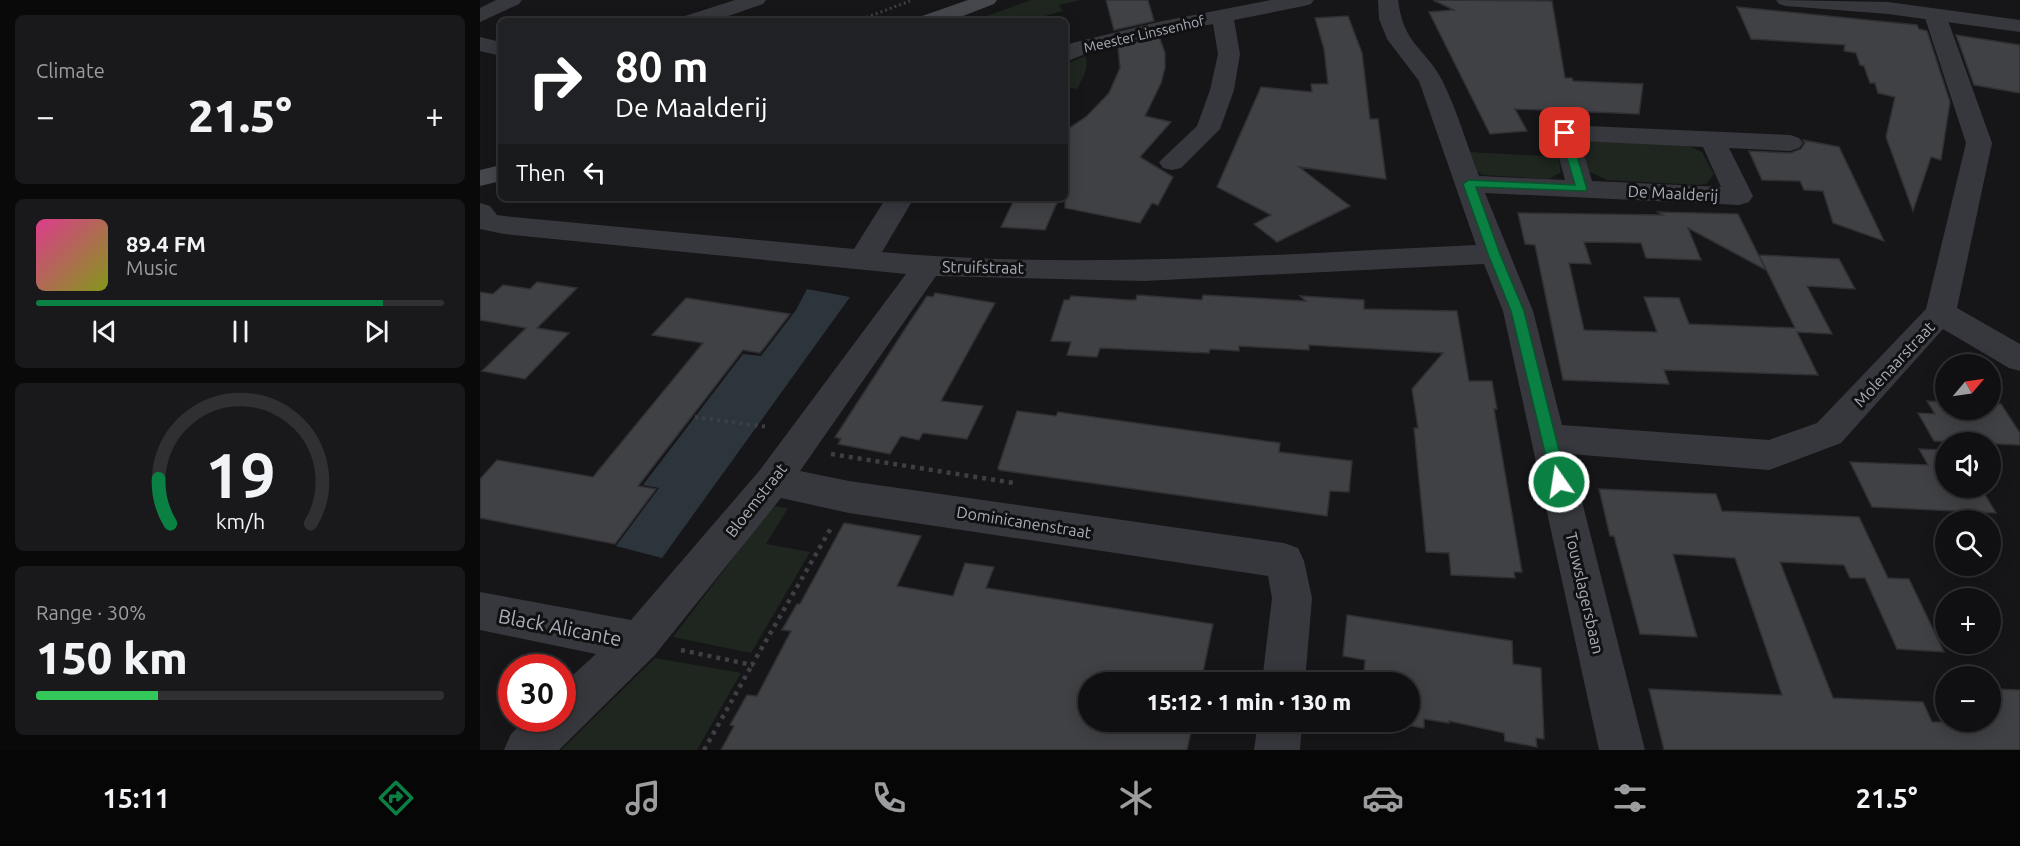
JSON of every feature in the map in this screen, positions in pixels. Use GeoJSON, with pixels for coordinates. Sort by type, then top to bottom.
{"type":"FeatureCollection","features":[{"type":"Feature","properties":{"kind":"main road"},"geometry":{"type":"LineString","coordinates":[[938,18],[987,0]]}},
{"type":"Feature","properties":{"kind":"street"},"geometry":{"type":"LineString","coordinates":[[480,16],[512,0]]}},
{"type":"Feature","properties":{"kind":"street"},"geometry":{"type":"LineString","coordinates":[[702,18],[756,0]]}},
{"type":"Feature","properties":{"kind":"street","name":"Meester Linssenhof"},"geometry":{"type":"LineString","coordinates":[[1068,54],[1080,48],[1158,28],[1304,0]]}},
{"type":"Feature","properties":{"kind":"street","name":"Touwslagersbaan"},"geometry":{"type":"LineString","coordinates":[[1388,0],[1390,19],[1398,39],[1430,80],[1494,254],[1518,311],[1622,750]]}},
{"type":"Feature","properties":{"kind":"street"},"geometry":{"type":"LineString","coordinates":[[1786,0],[2020,26]]}},
{"type":"Feature","properties":{"kind":"street","name":"Molenaarstraat"},"geometry":{"type":"LineString","coordinates":[[1549,438],[1769,455],[1829,433],[1940,313],[1979,143],[1935,15]]}},
{"type":"Feature","properties":{"kind":"street"},"geometry":{"type":"LineString","coordinates":[[1172,162],[1208,129],[1222,90],[1229,54],[1223,16]]}},
{"type":"Feature","properties":{"kind":"street"},"geometry":{"type":"LineString","coordinates":[[480,44],[498,48]]}},
{"type":"Feature","properties":{"kind":"street"},"geometry":{"type":"LineString","coordinates":[[1581,189],[1565,133],[1790,143]]}},
{"type":"Feature","properties":{"kind":"street","name":"De Maalderij"},"geometry":{"type":"LineString","coordinates":[[1469,184],[1739,196],[1712,140]]}},
{"type":"Feature","properties":{"kind":"street"},"geometry":{"type":"LineString","coordinates":[[862,260],[898,201]]}},
{"type":"Feature","properties":{"kind":"street","name":"Struifstraat"},"geometry":{"type":"LineString","coordinates":[[480,212],[488,222],[504,225],[928,266],[1144,271],[1494,254]]}},
{"type":"Feature","properties":{"kind":"street","name":"Bloemstraat"},"geometry":{"type":"LineString","coordinates":[[576,703],[639,642],[773,481],[928,266]]}},
{"type":"Feature","properties":{"kind":"street"},"geometry":{"type":"LineString","coordinates":[[1940,313],[2020,358]]}},
{"type":"Feature","properties":{"kind":"street","name":"Dominicanenstraat"},"geometry":{"type":"LineString","coordinates":[[773,481],[849,496],[1284,561],[1292,598],[1285,672]]}},
{"type":"Feature","properties":{"kind":"street","name":"Black Alicante"},"geometry":{"type":"LineString","coordinates":[[480,611],[639,642]]}},
{"type":"Feature","properties":{"kind":"street","name":"Bloemstraat"},"geometry":{"type":"LineString","coordinates":[[527,750],[546,732]]}},
{"type":"Feature","properties":{"kind":"street"},"geometry":{"type":"LineString","coordinates":[[1277,750],[1279,732]]}},
{"type":"Feature","properties":{"kind":"path"},"geometry":{"type":"LineString","coordinates":[[865,18],[914,0]]}},
{"type":"Feature","properties":{"kind":"path"},"geometry":{"type":"LineString","coordinates":[[695,417],[807,433]]}},
{"type":"Feature","properties":{"kind":"path"},"geometry":{"type":"LineString","coordinates":[[704,750],[849,496]]}},
{"type":"Feature","properties":{"kind":"path"},"geometry":{"type":"LineString","coordinates":[[639,642],[752,664]]}},
{"type":"Feature","properties":{"kind":"shaded area"},"geometry":{"type":"Polygon","coordinates":[[[1031,0],[1080,0],[1059,5],[1063,11],[1037,18],[981,18],[1031,0]]]}},
{"type":"Feature","properties":{"kind":"shaded area"},"geometry":{"type":"Polygon","coordinates":[[[1085,56],[1086,69],[1077,89],[1068,88],[1068,64],[1085,56]]]}},
{"type":"Feature","properties":{"kind":"shaded area"},"geometry":{"type":"Polygon","coordinates":[[[1586,140],[1684,144],[1702,152],[1714,174],[1706,184],[1699,185],[1607,180],[1588,171],[1578,147],[1586,140]]]}},
{"type":"Feature","properties":{"kind":"shaded area"},"geometry":{"type":"Polygon","coordinates":[[[1470,152],[1558,157],[1561,172],[1549,179],[1483,175],[1477,171],[1470,152]]]}},
{"type":"Feature","properties":{"kind":"shaded area"},"geometry":{"type":"Polygon","coordinates":[[[807,289],[850,297],[662,558],[616,546],[659,488],[643,485],[743,354],[761,356],[796,310],[807,289]]]}},
{"type":"Feature","properties":{"kind":"shaded area"},"geometry":{"type":"Polygon","coordinates":[[[773,506],[788,508],[766,544],[810,552],[751,653],[673,637],[773,506]]]}},
{"type":"Feature","properties":{"kind":"shaded area"},"geometry":{"type":"Polygon","coordinates":[[[655,658],[741,673],[697,750],[561,750],[655,658]]]}},
{"type":"Feature","properties":{"kind":"building"},"geometry":{"type":"Polygon","coordinates":[[[1106,0],[1148,0],[1154,21],[1114,30],[1106,0]]]}},
{"type":"Feature","properties":{"kind":"building"},"geometry":{"type":"Polygon","coordinates":[[[1433,0],[1552,1],[1565,78],[1572,78],[1573,81],[1643,84],[1639,114],[1515,109],[1527,131],[1490,134],[1429,12],[1454,10],[1433,0]]]}},
{"type":"Feature","properties":{"kind":"building"},"geometry":{"type":"Polygon","coordinates":[[[1737,7],[1917,25],[1919,29],[1927,31],[1950,102],[1941,160],[1931,157],[1913,211],[1886,137],[1895,97],[1878,93],[1875,83],[1870,83],[1864,66],[1860,65],[1856,53],[1844,51],[1845,45],[1751,39],[1737,7]]]}},
{"type":"Feature","properties":{"kind":"building"},"geometry":{"type":"Polygon","coordinates":[[[1348,16],[1362,53],[1370,119],[1378,119],[1386,179],[1299,167],[1350,206],[1277,242],[1254,224],[1271,215],[1217,187],[1261,87],[1312,92],[1311,84],[1328,84],[1324,49],[1315,18],[1348,16]]]}},
{"type":"Feature","properties":{"kind":"building"},"geometry":{"type":"Polygon","coordinates":[[[1956,35],[2020,45],[2020,93],[1974,85],[1956,35]]]}},
{"type":"Feature","properties":{"kind":"building"},"geometry":{"type":"Polygon","coordinates":[[[1159,36],[1165,53],[1165,68],[1161,83],[1145,116],[1171,122],[1140,157],[1173,177],[1158,205],[1152,203],[1140,223],[1065,208],[1065,201],[1068,201],[1068,129],[1087,116],[1109,93],[1120,68],[1118,47],[1159,36]]]}},
{"type":"Feature","properties":{"kind":"building"},"geometry":{"type":"Polygon","coordinates":[[[1803,140],[1839,147],[1884,241],[1833,223],[1823,191],[1804,190],[1800,181],[1762,180],[1749,151],[1791,153],[1801,149],[1805,143],[1803,140]]]}},
{"type":"Feature","properties":{"kind":"building"},"geometry":{"type":"Polygon","coordinates":[[[1014,201],[1058,201],[1045,230],[1001,227],[1014,201]]]}},
{"type":"Feature","properties":{"kind":"building"},"geometry":{"type":"Polygon","coordinates":[[[1658,212],[1738,214],[1766,270],[1688,228],[1701,260],[1646,258],[1641,243],[1584,242],[1591,264],[1569,263],[1584,330],[1657,332],[1644,297],[1679,298],[1689,324],[1795,328],[1759,255],[1839,259],[1855,289],[1807,286],[1832,334],[1797,332],[1818,375],[1664,370],[1669,384],[1563,380],[1535,245],[1525,244],[1518,213],[1663,215],[1658,212]]]}},
{"type":"Feature","properties":{"kind":"building"},"geometry":{"type":"Polygon","coordinates":[[[537,282],[577,288],[537,328],[569,333],[525,379],[482,371],[526,328],[480,320],[480,292],[493,294],[503,285],[530,289],[537,282]]]}},
{"type":"Feature","properties":{"kind":"building"},"geometry":{"type":"Polygon","coordinates":[[[935,293],[995,303],[941,401],[983,406],[967,439],[923,433],[919,440],[901,436],[890,454],[838,444],[841,439],[835,437],[927,296],[933,297],[935,293]]]}},
{"type":"Feature","properties":{"kind":"building"},"geometry":{"type":"Polygon","coordinates":[[[1137,295],[1202,300],[1203,295],[1306,301],[1300,296],[1364,300],[1364,309],[1457,311],[1469,381],[1492,381],[1497,409],[1494,409],[1522,572],[1514,572],[1515,578],[1451,575],[1449,553],[1426,552],[1414,428],[1418,428],[1412,389],[1443,353],[1309,345],[1309,350],[1239,346],[1239,351],[1210,349],[1209,353],[1100,348],[1097,357],[1067,355],[1071,342],[1051,341],[1064,300],[1069,300],[1071,296],[1136,300],[1137,295]]]}},
{"type":"Feature","properties":{"kind":"building"},"geometry":{"type":"Polygon","coordinates":[[[686,298],[790,314],[760,353],[743,350],[638,486],[656,489],[615,544],[480,518],[480,479],[497,460],[593,477],[703,343],[652,335],[686,298]]]}},
{"type":"Feature","properties":{"kind":"building"},"geometry":{"type":"Polygon","coordinates":[[[1927,401],[1935,401],[1935,414],[1927,401]]]}},
{"type":"Feature","properties":{"kind":"building"},"geometry":{"type":"Polygon","coordinates":[[[2001,404],[2020,433],[2020,445],[2001,444],[2001,432],[1935,432],[1934,441],[1918,413],[1935,414],[1935,420],[2001,420],[2001,404]]]}},
{"type":"Feature","properties":{"kind":"building"},"geometry":{"type":"Polygon","coordinates":[[[1017,411],[1056,416],[1058,412],[1280,443],[1279,452],[1352,461],[1349,492],[1330,491],[1327,516],[999,470],[1017,411]]]}},
{"type":"Feature","properties":{"kind":"building"},"geometry":{"type":"Polygon","coordinates":[[[1919,449],[1935,450],[1935,498],[1987,498],[1994,510],[1872,507],[1850,462],[1928,465],[1919,449]]]}},
{"type":"Feature","properties":{"kind":"building"},"geometry":{"type":"Polygon","coordinates":[[[1599,489],[1716,494],[1722,511],[1859,517],[1888,578],[1909,579],[1935,633],[1935,651],[1897,649],[1865,578],[1850,578],[1844,565],[1780,562],[1833,698],[1923,702],[1932,722],[1935,722],[1935,732],[2001,732],[2001,689],[2020,690],[2020,750],[1664,750],[1649,689],[1782,695],[1735,558],[1673,554],[1697,637],[1640,634],[1614,536],[1610,536],[1599,489]]]}},
{"type":"Feature","properties":{"kind":"building"},"geometry":{"type":"Polygon","coordinates":[[[844,523],[921,536],[897,586],[953,596],[965,563],[994,567],[986,588],[1213,624],[1203,672],[1078,672],[1078,732],[1191,732],[1187,750],[721,750],[734,726],[730,725],[747,695],[757,696],[791,631],[782,630],[797,604],[800,604],[844,523]]]}},
{"type":"Feature","properties":{"kind":"building"},"geometry":{"type":"Polygon","coordinates":[[[1347,615],[1512,641],[1513,664],[1541,668],[1544,739],[1536,738],[1537,747],[1505,741],[1504,733],[1449,721],[1449,723],[1424,719],[1424,728],[1420,727],[1420,672],[1364,672],[1365,660],[1343,656],[1347,615]]]}},
{"type":"Feature","properties":{"kind":"route"},"geometry":{"type":"LineString","coordinates":[[1559,482],[1518,311],[1494,254],[1469,184],[1581,189],[1565,133]]}}]}
